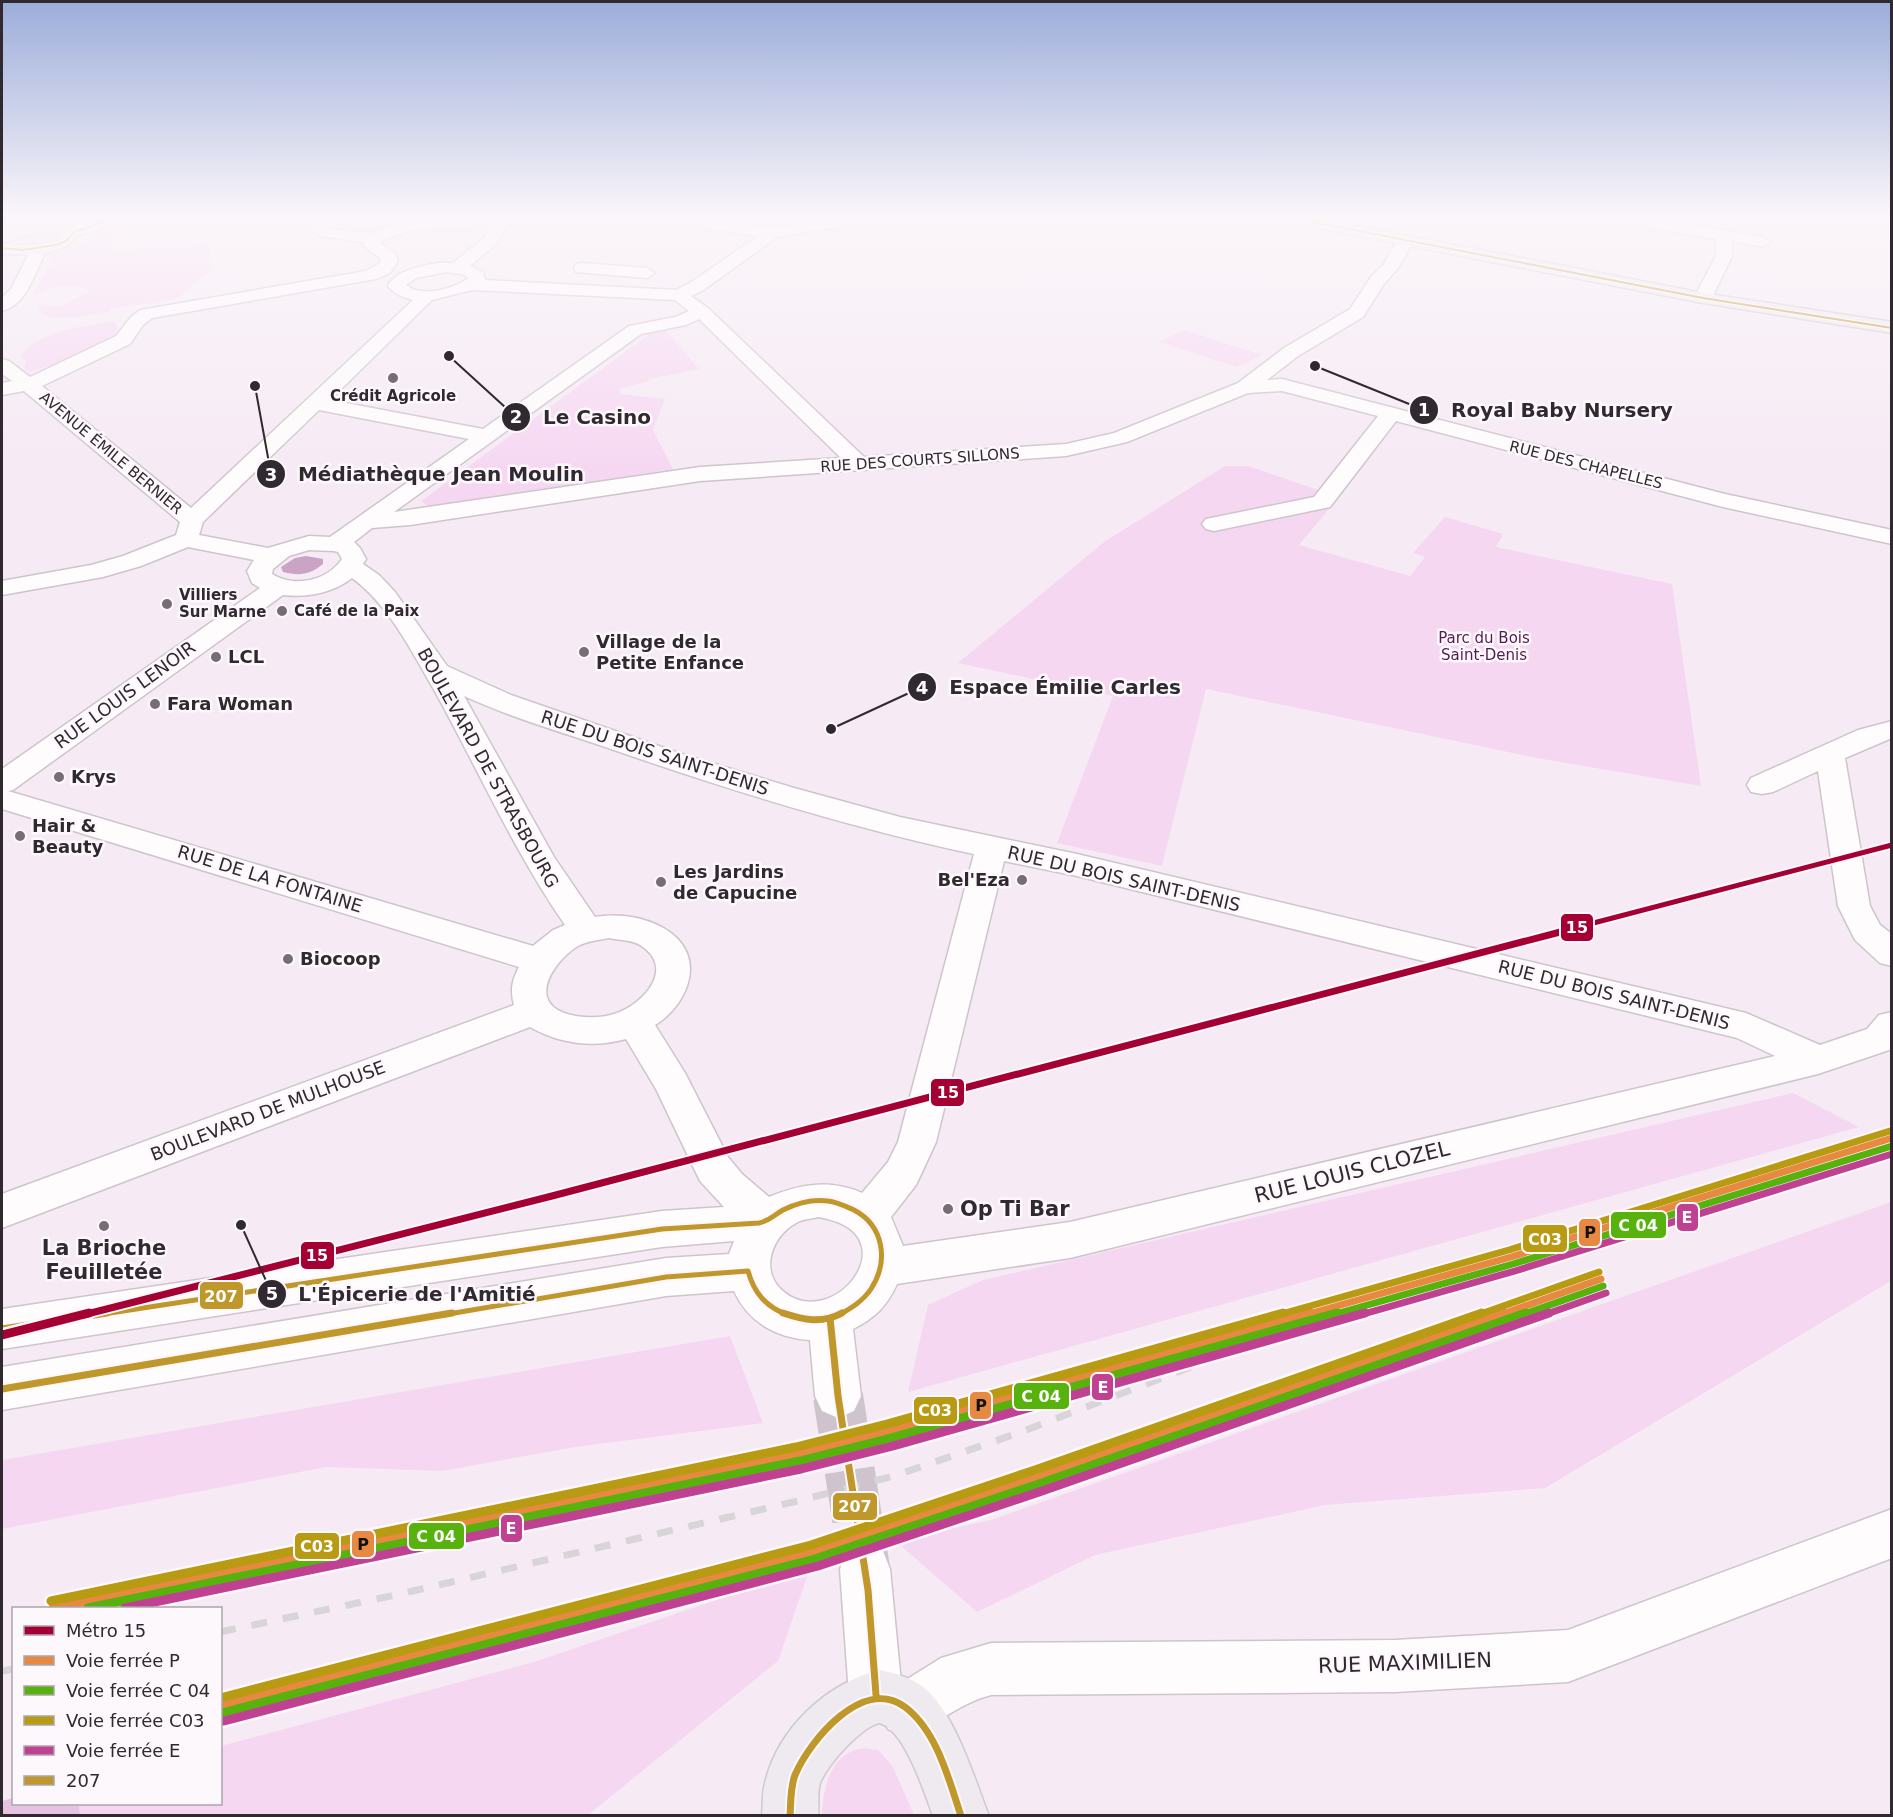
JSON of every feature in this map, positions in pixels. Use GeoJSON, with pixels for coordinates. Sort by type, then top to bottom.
{"type":"FeatureCollection","features":[{"type":"Feature","properties":{"kind":"main road"},"geometry":{"type":"LineString","coordinates":[[1720,301],[1892,328]]}},
{"type":"Feature","properties":{"kind":"main road"},"geometry":{"type":"LineString","coordinates":[[790,1815],[794,1776],[810,1747],[826,1727],[847,1711],[891,1703],[929,1739],[961,1815]]}},
{"type":"Feature","properties":{"kind":"street"},"geometry":{"type":"LineString","coordinates":[[2,389],[30,384],[123,340],[136,321],[146,314],[222,301]]}},
{"type":"Feature","properties":{"kind":"street"},"geometry":{"type":"LineString","coordinates":[[2,588],[94,572],[132,561],[189,530],[422,301]]}},
{"type":"Feature","properties":{"kind":"street"},"geometry":{"type":"LineString","coordinates":[[687,301],[702,312],[860,464]]}},
{"type":"Feature","properties":{"kind":"street"},"geometry":{"type":"LineString","coordinates":[[1275,378],[1290,352],[1357,313],[1365,301]]}},
{"type":"Feature","properties":{"kind":"street"},"geometry":{"type":"LineString","coordinates":[[118,315],[141,312],[146,314]]}},
{"type":"Feature","properties":{"kind":"street"},"geometry":{"type":"LineString","coordinates":[[347,563],[364,522],[635,330],[680,321],[702,312]]}},
{"type":"Feature","properties":{"kind":"street","name":"AVENUE ÉMILE BERNIER"},"geometry":{"type":"LineString","coordinates":[[2,365],[30,384],[158,496],[189,530]]}},
{"type":"Feature","properties":{"kind":"street","name":"RUE DES CHAPELLES"},"geometry":{"type":"LineString","coordinates":[[1245,387],[1275,378],[1390,415],[1723,500],[1892,537]]}},
{"type":"Feature","properties":{"kind":"street","name":"RUE DES COURTS SILLONS"},"geometry":{"type":"LineString","coordinates":[[364,522],[410,518],[700,474],[1066,450],[1120,438],[1245,387]]}},
{"type":"Feature","properties":{"kind":"street"},"geometry":{"type":"LineString","coordinates":[[316,403],[487,436]]}},
{"type":"Feature","properties":{"kind":"street"},"geometry":{"type":"LineString","coordinates":[[1214,524],[1322,502],[1390,415]]}},
{"type":"Feature","properties":{"kind":"street"},"geometry":{"type":"LineString","coordinates":[[347,563],[302,545],[271,556],[259,571],[261,578],[278,587],[307,587],[347,563],[370,529],[410,518]]}},
{"type":"Feature","properties":{"kind":"street"},"geometry":{"type":"LineString","coordinates":[[189,530],[271,556]]}},
{"type":"Feature","properties":{"kind":"street","name":"BOULEVARD DE STRASBOURG"},"geometry":{"type":"LineString","coordinates":[[347,563],[381,589],[438,672],[559,895],[587,930]]}},
{"type":"Feature","properties":{"kind":"street","name":"RUE LOUIS LENOIR"},"geometry":{"type":"LineString","coordinates":[[2,783],[252,603],[278,587]]}},
{"type":"Feature","properties":{"kind":"street","name":"RUE DU BOIS SAINT-DENIS"},"geometry":{"type":"LineString","coordinates":[[438,672],[498,700],[690,767],[845,813],[991,849],[1088,867],[1746,1027],[1818,1060]]}},
{"type":"Feature","properties":{"kind":"street"},"geometry":{"type":"LineString","coordinates":[[1835,796],[1762,785],[1868,736],[1892,729]]}},
{"type":"Feature","properties":{"kind":"street"},"geometry":{"type":"LineString","coordinates":[[1830,754],[1854,906],[1867,932],[1892,954]]}},
{"type":"Feature","properties":{"kind":"street","name":"RUE DE LA FONTAINE"},"geometry":{"type":"LineString","coordinates":[[2,799],[538,960]]}},
{"type":"Feature","properties":{"kind":"street"},"geometry":{"type":"LineString","coordinates":[[866,1216],[896,1186],[908,1166],[917,1142],[991,849]]}},
{"type":"Feature","properties":{"kind":"street"},"geometry":{"type":"LineString","coordinates":[[609,926],[632,927],[651,934],[666,945],[674,959],[675,976],[668,993],[654,1009],[634,1022],[612,1030],[589,1033],[567,1030],[548,1023],[535,1011],[528,995],[529,978],[538,960],[567,937],[587,930],[609,926]]}},
{"type":"Feature","properties":{"kind":"street","name":"BOULEVARD DE MULHOUSE"},"geometry":{"type":"LineString","coordinates":[[2,1211],[535,1011]]}},
{"type":"Feature","properties":{"kind":"street"},"geometry":{"type":"LineString","coordinates":[[634,1022],[672,1083],[714,1170],[728,1186],[768,1221]]}},
{"type":"Feature","properties":{"kind":"street","name":"RUE LOUIS CLOZEL"},"geometry":{"type":"LineString","coordinates":[[884,1267],[970,1257],[1070,1240],[1818,1060],[1880,1039],[1892,1025]]}},
{"type":"Feature","properties":{"kind":"street"},"geometry":{"type":"LineString","coordinates":[[818,1200],[839,1203],[866,1216],[882,1239],[884,1267],[876,1286],[852,1310],[830,1318],[802,1320],[776,1311],[757,1294],[748,1271],[752,1244],[768,1221],[786,1209],[818,1200]]}},
{"type":"Feature","properties":{"kind":"street"},"geometry":{"type":"LineString","coordinates":[[2,1329],[662,1229],[768,1221]]}},
{"type":"Feature","properties":{"kind":"street"},"geometry":{"type":"LineString","coordinates":[[2,1389],[666,1277],[748,1271]]}},
{"type":"Feature","properties":{"kind":"street"},"geometry":{"type":"LineString","coordinates":[[830,1318],[838,1396]]}},
{"type":"Feature","properties":{"kind":"street","name":"RUE MAXIMILIEN"},"geometry":{"type":"LineString","coordinates":[[891,1703],[960,1677],[991,1669],[1395,1666],[1568,1656],[1892,1533]]}},
{"type":"Feature","properties":{"kind":"street"},"geometry":{"type":"LineString","coordinates":[[865,1569],[891,1703]]}},
{"type":"Feature","properties":{"kind":"green space"},"geometry":{"type":"Polygon","coordinates":[[[71,301],[164,301],[111,309],[110,312],[76,318],[59,318],[42,314],[37,305],[59,307],[71,301]]]}},
{"type":"Feature","properties":{"kind":"green space"},"geometry":{"type":"Polygon","coordinates":[[[114,321],[118,329],[103,343],[91,350],[29,372],[24,368],[26,362],[21,355],[30,346],[52,334],[114,321]]]}},
{"type":"Feature","properties":{"kind":"green space"},"geometry":{"type":"Polygon","coordinates":[[[1184,330],[1262,355],[1237,367],[1159,342],[1184,330]]]}},
{"type":"Feature","properties":{"kind":"green space"},"geometry":{"type":"Polygon","coordinates":[[[666,331],[699,369],[649,379],[649,381],[619,389],[621,394],[665,399],[653,430],[673,469],[430,508],[421,501],[650,334],[666,331]]]}},
{"type":"Feature","properties":{"kind":"green space","name":"Parc du Bois Saint-Denis"},"geometry":{"type":"Polygon","coordinates":[[[1225,466],[1248,466],[1339,497],[1299,545],[1410,576],[1425,557],[1413,553],[1445,517],[1503,534],[1496,547],[1672,584],[1701,786],[1537,758],[1206,689],[1162,866],[1057,843],[1113,696],[958,663],[1104,542],[1225,466]]]}},
{"type":"Feature","properties":{"kind":"green space"},"geometry":{"type":"Polygon","coordinates":[[[1793,1093],[1859,1127],[908,1392],[928,1305],[983,1280],[1793,1093]]]}},
{"type":"Feature","properties":{"kind":"green space"},"geometry":{"type":"Polygon","coordinates":[[[1891,1202],[1891,1281],[1545,1488],[1325,1505],[1095,1555],[977,1612],[894,1540],[991,1520],[1891,1202]]]}},
{"type":"Feature","properties":{"kind":"green space"},"geometry":{"type":"Polygon","coordinates":[[[730,1336],[763,1423],[575,1447],[442,1471],[326,1467],[2,1529],[2,1460],[730,1336]]]}},
{"type":"Feature","properties":{"kind":"green space"},"geometry":{"type":"Polygon","coordinates":[[[810,1568],[778,1661],[588,1815],[80,1815],[79,1805],[222,1805],[222,1746],[534,1662],[810,1568]]]}},
{"type":"Feature","properties":{"kind":"green space"},"geometry":{"type":"Polygon","coordinates":[[[864,1748],[878,1750],[893,1767],[914,1815],[822,1815],[824,1793],[836,1764],[844,1756],[864,1748]]]}},
{"type":"Feature","properties":{"kind":"shaded area"},"geometry":{"type":"Polygon","coordinates":[[[306,556],[323,559],[323,564],[304,574],[283,572],[281,567],[295,558],[306,556]]]}},
{"type":"Feature","properties":{"kind":"shaded area"},"geometry":{"type":"Polygon","coordinates":[[[12,1798],[12,1805],[79,1805],[80,1815],[2,1815],[2,1801],[12,1798]]]}},
{"type":"Feature","properties":{"kind":"tunnel"},"geometry":{"type":"LineString","coordinates":[[838,1396],[865,1569]]}},
{"type":"Feature","properties":{"kind":"railway"},"geometry":{"type":"LineString","coordinates":[[1328,1315],[1502,1259]]}},
{"type":"Feature","properties":{"kind":"railway"},"geometry":{"type":"LineString","coordinates":[[222,1632],[400,1594],[806,1499],[897,1475],[1021,1432],[1332,1313]]}},
{"type":"Feature","properties":{"kind":"railway"},"geometry":{"type":"LineString","coordinates":[[2,1671],[12,1669]]}},
{"type":"Feature","properties":{"kind":"metro line","name":"15"},"geometry":{"type":"LineString","coordinates":[[2,1335],[552,1196],[1892,845]]}},
{"type":"Feature","properties":{"kind":"rail line","name":"C03"},"geometry":{"type":"LineString","coordinates":[[51,1601],[796,1447],[887,1424],[1509,1250],[1890,1131]]}},
{"type":"Feature","properties":{"kind":"rail line","name":"P"},"geometry":{"type":"LineString","coordinates":[[58,1607],[798,1454],[889,1431],[1511,1257],[1892,1138]]}},
{"type":"Feature","properties":{"kind":"rail line","name":"E"},"geometry":{"type":"LineString","coordinates":[[130,1607],[801,1469],[893,1446],[1515,1271],[1892,1154]]}},
{"type":"Feature","properties":{"kind":"rail line","name":"C03"},"geometry":{"type":"LineString","coordinates":[[222,1697],[811,1545],[1035,1470],[1599,1272]]}},
{"type":"Feature","properties":{"kind":"rail line","name":"P"},"geometry":{"type":"LineString","coordinates":[[222,1705],[813,1552],[1037,1477],[1601,1279]]}},
{"type":"Feature","properties":{"kind":"rail line","name":"E"},"geometry":{"type":"LineString","coordinates":[[224,1721],[818,1566],[1042,1491],[1606,1293]]}},
{"type":"Feature","properties":{"kind":"transit line","name":"207"},"geometry":{"type":"LineString","coordinates":[[1721,301],[1892,328]]}},
{"type":"Feature","properties":{"kind":"transit line"},"geometry":{"type":"LineString","coordinates":[[93,1607],[800,1461],[891,1438],[1513,1264],[1892,1146]]}},
{"type":"Feature","properties":{"kind":"transit line","name":"207"},"geometry":{"type":"LineString","coordinates":[[2,1329],[662,1229],[759,1223],[795,1205],[810,1201],[832,1201],[863,1215],[877,1232],[883,1251],[880,1271],[871,1290],[855,1306],[835,1317],[811,1321],[774,1309],[757,1293],[748,1271],[666,1277],[2,1389]]}},
{"type":"Feature","properties":{"kind":"transit line"},"geometry":{"type":"LineString","coordinates":[[222,1713],[815,1559],[1039,1484],[1603,1286]]}},
{"type":"Feature","properties":{"kind":"transit line","name":"207"},"geometry":{"type":"LineString","coordinates":[[830,1318],[838,1396],[868,1590],[876,1695]]}},
{"type":"Feature","properties":{"kind":"transit line","name":"207"},"geometry":{"type":"LineString","coordinates":[[790,1816],[793,1780],[802,1761],[826,1730],[841,1716],[857,1705],[873,1699],[889,1699],[905,1707],[925,1730],[939,1757],[961,1816]]}},
{"type":"Feature","properties":{"kind":"place","name":"Le Casino"},"geometry":{"type":"Point","coordinates":[449,356]}},
{"type":"Feature","properties":{"kind":"place","name":"Royal Baby Nursery"},"geometry":{"type":"Point","coordinates":[1315,366]}},
{"type":"Feature","properties":{"kind":"place","name":"Crédit Agricole"},"geometry":{"type":"Point","coordinates":[393,378]}},
{"type":"Feature","properties":{"kind":"place","name":"Médiathèque Jean Moulin"},"geometry":{"type":"Point","coordinates":[255,386]}},
{"type":"Feature","properties":{"kind":"place","name":"Villiers Sur Marne"},"geometry":{"type":"Point","coordinates":[167,604]}},
{"type":"Feature","properties":{"kind":"place","name":"Café de la Paix"},"geometry":{"type":"Point","coordinates":[282,611]}},
{"type":"Feature","properties":{"kind":"place","name":"Village de la Petite Enfance"},"geometry":{"type":"Point","coordinates":[584,652]}},
{"type":"Feature","properties":{"kind":"place","name":"LCL"},"geometry":{"type":"Point","coordinates":[216,657]}},
{"type":"Feature","properties":{"kind":"place","name":"Fara Woman"},"geometry":{"type":"Point","coordinates":[155,704]}},
{"type":"Feature","properties":{"kind":"place","name":"Espace Émilie Carles"},"geometry":{"type":"Point","coordinates":[831,729]}},
{"type":"Feature","properties":{"kind":"place","name":"Krys"},"geometry":{"type":"Point","coordinates":[59,777]}},
{"type":"Feature","properties":{"kind":"place","name":"Hair & Beauty"},"geometry":{"type":"Point","coordinates":[20,836]}},
{"type":"Feature","properties":{"kind":"place","name":"Bel'Eza"},"geometry":{"type":"Point","coordinates":[1022,880]}},
{"type":"Feature","properties":{"kind":"place","name":"Les Jardins de Capucine"},"geometry":{"type":"Point","coordinates":[661,882]}},
{"type":"Feature","properties":{"kind":"place","name":"Biocoop"},"geometry":{"type":"Point","coordinates":[288,959]}},
{"type":"Feature","properties":{"kind":"place","name":"Op Ti Bar"},"geometry":{"type":"Point","coordinates":[948,1209]}},
{"type":"Feature","properties":{"kind":"place","name":"L'Épicerie de l'Amitié"},"geometry":{"type":"Point","coordinates":[241,1225]}},
{"type":"Feature","properties":{"kind":"place","name":"La Brioche Feuilletée"},"geometry":{"type":"Point","coordinates":[104,1226]}}]}
